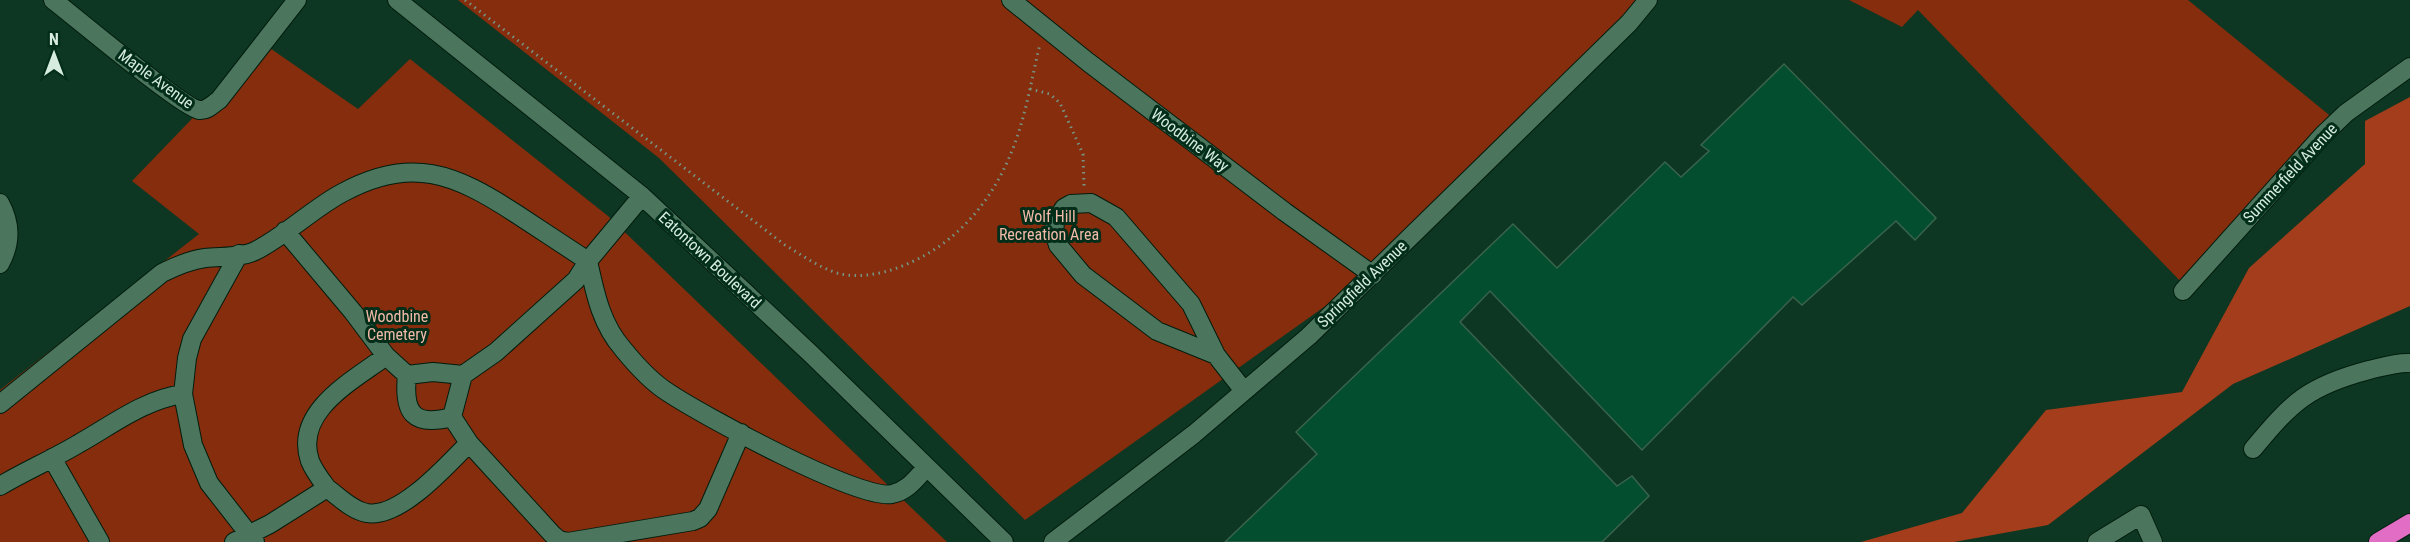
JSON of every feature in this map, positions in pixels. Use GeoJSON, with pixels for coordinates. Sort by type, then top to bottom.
{"type":"FeatureCollection","features":[{"type":"Feature","properties":{"kind":"highway"},"geometry":{"type":"LineString","coordinates":[[2378,542],[2410,523]]}},
{"type":"Feature","properties":{"kind":"street","name":"Maple Avenue"},"geometry":{"type":"LineString","coordinates":[[53,0],[161,85],[198,110],[208,108],[219,100],[297,0]]}},
{"type":"Feature","properties":{"kind":"street","name":"Eatontown Boulevard"},"geometry":{"type":"LineString","coordinates":[[397,0],[642,196],[811,354],[1004,542]]}},
{"type":"Feature","properties":{"kind":"street","name":"Woodbine Way"},"geometry":{"type":"LineString","coordinates":[[1011,0],[1285,212],[1373,275]]}},
{"type":"Feature","properties":{"kind":"street","name":"Springfield Avenue"},"geometry":{"type":"LineString","coordinates":[[1053,542],[1154,466],[1309,336],[1629,23],[1648,0]]}},
{"type":"Feature","properties":{"kind":"street","name":"Summerfield Avenue"},"geometry":{"type":"LineString","coordinates":[[2182,291],[2323,135],[2346,113],[2410,67]]}},
{"type":"Feature","properties":{"kind":"street"},"geometry":{"type":"LineString","coordinates":[[0,404],[162,273],[202,258],[253,252],[333,199],[361,184],[398,174],[433,174],[479,189],[588,261],[602,314],[616,340],[634,362],[668,393],[822,474],[876,494],[892,495],[904,491],[927,467]]}},
{"type":"Feature","properties":{"kind":"street"},"geometry":{"type":"LineString","coordinates":[[642,196],[588,261],[576,280],[496,352],[463,375],[452,417],[469,442],[552,534],[559,540],[568,542],[700,518],[708,509],[741,433]]}},
{"type":"Feature","properties":{"kind":"street"},"geometry":{"type":"LineString","coordinates":[[1216,355],[1157,331],[1083,275],[1058,246],[1054,232],[1055,222],[1064,208],[1083,202],[1104,208],[1116,217],[1176,283],[1191,304],[1216,355],[1244,391]]}},
{"type":"Feature","properties":{"kind":"street"},"geometry":{"type":"LineString","coordinates":[[0,203],[9,230],[8,247],[0,264]]}},
{"type":"Feature","properties":{"kind":"street"},"geometry":{"type":"LineString","coordinates":[[285,231],[353,312],[386,356],[407,375],[434,372],[463,375]]}},
{"type":"Feature","properties":{"kind":"street"},"geometry":{"type":"LineString","coordinates":[[239,254],[192,339],[187,358],[183,394],[193,445],[209,483],[246,540],[327,488]]}},
{"type":"Feature","properties":{"kind":"street"},"geometry":{"type":"LineString","coordinates":[[386,356],[351,380],[319,410],[310,425],[307,437],[310,460],[327,488],[358,511],[370,514],[383,513],[397,508],[444,468],[469,442]]}},
{"type":"Feature","properties":{"kind":"street"},"geometry":{"type":"LineString","coordinates":[[2253,449],[2282,414],[2312,390],[2337,379],[2387,366],[2410,363]]}},
{"type":"Feature","properties":{"kind":"street"},"geometry":{"type":"LineString","coordinates":[[407,375],[405,396],[410,410],[417,417],[426,422],[452,417]]}},
{"type":"Feature","properties":{"kind":"street"},"geometry":{"type":"LineString","coordinates":[[0,486],[52,459],[138,408],[165,397],[183,394]]}},
{"type":"Feature","properties":{"kind":"street"},"geometry":{"type":"LineString","coordinates":[[52,459],[100,542]]}},
{"type":"Feature","properties":{"kind":"street"},"geometry":{"type":"LineString","coordinates":[[2097,542],[2141,515],[2153,542]]}},
{"type":"Feature","properties":{"kind":"path"},"geometry":{"type":"LineString","coordinates":[[465,0],[785,245],[819,266],[839,273],[871,274],[903,266],[944,245],[960,231],[987,198],[1010,157],[1044,27]]}},
{"type":"Feature","properties":{"kind":"path"},"geometry":{"type":"LineString","coordinates":[[1029,89],[1050,94],[1060,103],[1083,154],[1083,202]]}},
{"type":"Feature","properties":{"kind":"green space","name":"Wolf Hill Recreation Area"},"geometry":{"type":"Polygon","coordinates":[[[458,0],[1644,0],[1376,270],[1025,520],[659,158],[458,0]]]}},
{"type":"Feature","properties":{"kind":"green space"},"geometry":{"type":"Polygon","coordinates":[[[1849,0],[2188,0],[2339,123],[2186,287],[1918,10],[1902,27],[1849,0]]]}},
{"type":"Feature","properties":{"kind":"green space","name":"Woodbine Cemetery"},"geometry":{"type":"Polygon","coordinates":[[[264,44],[358,109],[410,59],[608,216],[947,542],[0,542],[0,390],[199,234],[132,181],[264,44]]]}},
{"type":"Feature","properties":{"kind":"shaded area"},"geometry":{"type":"Polygon","coordinates":[[[2410,97],[2410,306],[2233,384],[2048,525],[1954,542],[1861,542],[1962,513],[2046,410],[2182,392],[2249,268],[2365,164],[2365,121],[2410,97]]]}},
{"type":"Feature","properties":{"kind":"building"},"geometry":{"type":"Polygon","coordinates":[[[1784,64],[1936,218],[1915,240],[1896,221],[1802,305],[1793,297],[1642,450],[1490,291],[1460,322],[1617,486],[1632,476],[1649,496],[1602,542],[1225,542],[1317,454],[1296,432],[1513,224],[1557,268],[1665,162],[1681,177],[1709,151],[1701,145],[1784,64]]]}}]}
